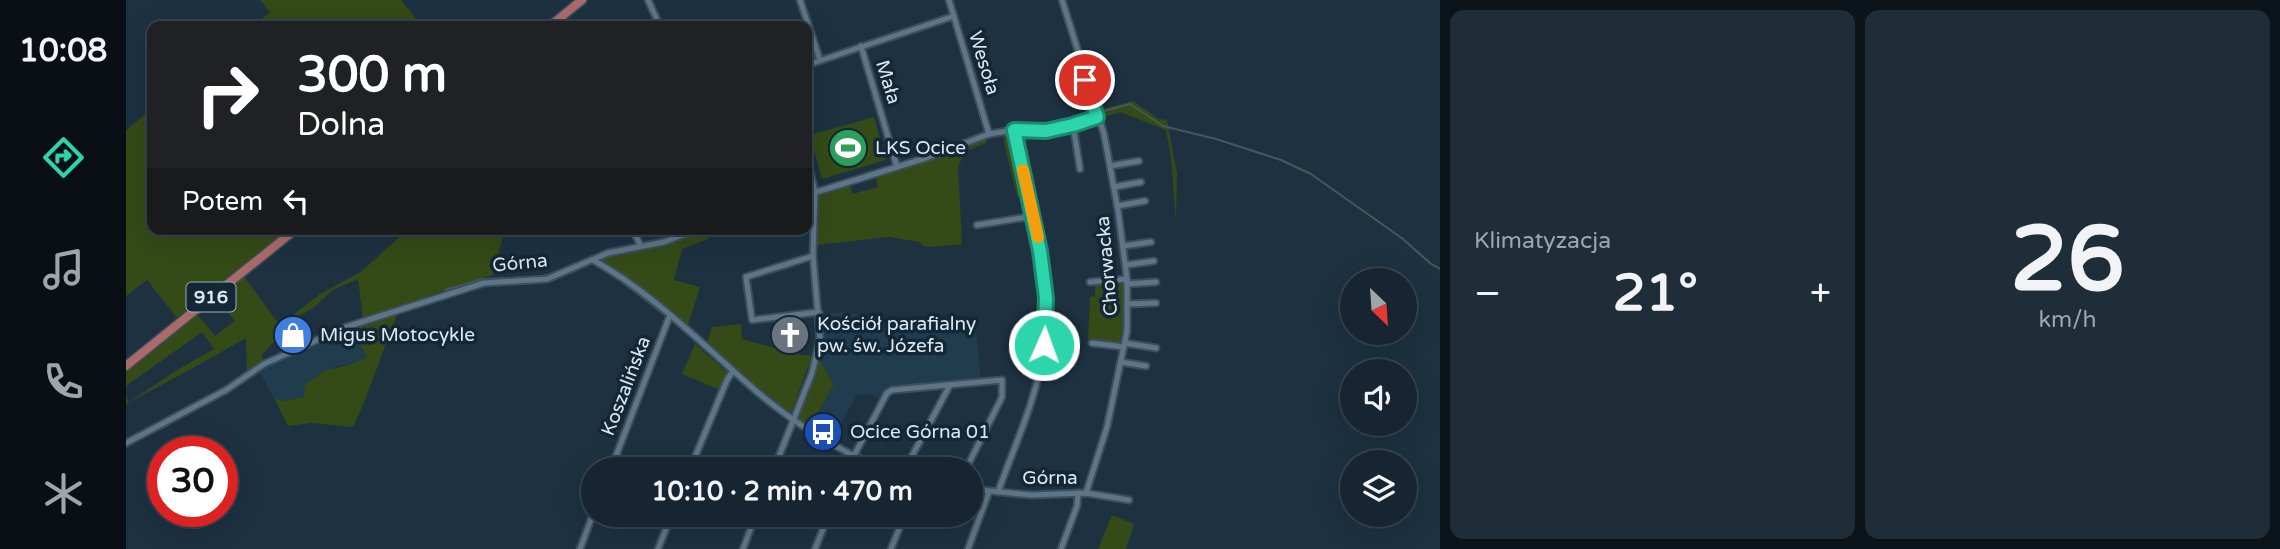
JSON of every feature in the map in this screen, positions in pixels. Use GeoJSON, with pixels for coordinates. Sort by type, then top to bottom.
{"type":"FeatureCollection","features":[{"type":"Feature","properties":{"kind":"main road"},"geometry":{"type":"LineString","coordinates":[[559,21],[582,0]]}},
{"type":"Feature","properties":{"kind":"main road","name":"916"},"geometry":{"type":"LineString","coordinates":[[126,366],[289,235]]}},
{"type":"Feature","properties":{"kind":"street"},"geometry":{"type":"LineString","coordinates":[[648,0],[658,21]]}},
{"type":"Feature","properties":{"kind":"street"},"geometry":{"type":"LineString","coordinates":[[800,0],[807,21]]}},
{"type":"Feature","properties":{"kind":"street","name":"Wesoła"},"geometry":{"type":"LineString","coordinates":[[949,0],[989,135]]}},
{"type":"Feature","properties":{"kind":"street","name":"Chorwacka"},"geometry":{"type":"LineString","coordinates":[[1062,0],[1104,134],[1127,281],[1125,345],[1107,427],[1086,493]]}},
{"type":"Feature","properties":{"kind":"street"},"geometry":{"type":"LineString","coordinates":[[812,63],[954,16]]}},
{"type":"Feature","properties":{"kind":"street"},"geometry":{"type":"LineString","coordinates":[[812,36],[820,60]]}},
{"type":"Feature","properties":{"kind":"street","name":"Mała"},"geometry":{"type":"LineString","coordinates":[[860,47],[897,167]]}},
{"type":"Feature","properties":{"kind":"street"},"geometry":{"type":"LineString","coordinates":[[812,193],[989,135],[1014,130],[1046,131],[1097,117]]}},
{"type":"Feature","properties":{"kind":"street"},"geometry":{"type":"LineString","coordinates":[[1073,125],[1080,169]]}},
{"type":"Feature","properties":{"kind":"street"},"geometry":{"type":"LineString","coordinates":[[998,492],[1034,395],[1044,345],[1046,298],[1034,216],[1014,130]]}},
{"type":"Feature","properties":{"kind":"street"},"geometry":{"type":"LineString","coordinates":[[1110,166],[1139,161]]}},
{"type":"Feature","properties":{"kind":"street"},"geometry":{"type":"LineString","coordinates":[[779,457],[819,349],[821,326],[813,256],[815,192],[812,180]]}},
{"type":"Feature","properties":{"kind":"street"},"geometry":{"type":"LineString","coordinates":[[1114,187],[1141,182]]}},
{"type":"Feature","properties":{"kind":"street"},"geometry":{"type":"LineString","coordinates":[[1117,206],[1145,201]]}},
{"type":"Feature","properties":{"kind":"street"},"geometry":{"type":"LineString","coordinates":[[977,225],[1034,216]]}},
{"type":"Feature","properties":{"kind":"street"},"geometry":{"type":"LineString","coordinates":[[635,235],[640,243]]}},
{"type":"Feature","properties":{"kind":"street","name":"Górna"},"geometry":{"type":"LineString","coordinates":[[126,443],[216,395],[264,364],[346,327],[470,287],[500,281],[547,279],[608,253],[640,243],[664,242],[683,235]]}},
{"type":"Feature","properties":{"kind":"street"},"geometry":{"type":"LineString","coordinates":[[1123,246],[1152,242]]}},
{"type":"Feature","properties":{"kind":"street"},"geometry":{"type":"LineString","coordinates":[[813,256],[746,277],[752,320],[819,312]]}},
{"type":"Feature","properties":{"kind":"street"},"geometry":{"type":"LineString","coordinates":[[593,260],[607,267],[670,315],[794,420],[857,457]]}},
{"type":"Feature","properties":{"kind":"street"},"geometry":{"type":"LineString","coordinates":[[1126,265],[1154,261]]}},
{"type":"Feature","properties":{"kind":"street"},"geometry":{"type":"LineString","coordinates":[[1090,282],[1156,282]]}},
{"type":"Feature","properties":{"kind":"street"},"geometry":{"type":"LineString","coordinates":[[1128,304],[1156,303]]}},
{"type":"Feature","properties":{"kind":"street","name":"Koszalińska"},"geometry":{"type":"LineString","coordinates":[[616,457],[670,315]]}},
{"type":"Feature","properties":{"kind":"street"},"geometry":{"type":"LineString","coordinates":[[1092,343],[1156,348]]}},
{"type":"Feature","properties":{"kind":"street"},"geometry":{"type":"LineString","coordinates":[[1121,362],[1146,366]]}},
{"type":"Feature","properties":{"kind":"street"},"geometry":{"type":"LineString","coordinates":[[695,457],[733,371]]}},
{"type":"Feature","properties":{"kind":"street"},"geometry":{"type":"LineString","coordinates":[[853,455],[887,393],[892,390],[1002,380],[1002,397],[972,457]]}},
{"type":"Feature","properties":{"kind":"street"},"geometry":{"type":"LineString","coordinates":[[911,457],[950,384]]}},
{"type":"Feature","properties":{"kind":"street","name":"Górna"},"geometry":{"type":"LineString","coordinates":[[983,491],[1031,495],[1086,493],[1129,500]]}},
{"type":"Feature","properties":{"kind":"street"},"geometry":{"type":"LineString","coordinates":[[968,549],[989,492]]}},
{"type":"Feature","properties":{"kind":"street"},"geometry":{"type":"LineString","coordinates":[[1061,549],[1077,506],[1078,493]]}},
{"type":"Feature","properties":{"kind":"street"},"geometry":{"type":"LineString","coordinates":[[580,549],[588,527]]}},
{"type":"Feature","properties":{"kind":"street"},"geometry":{"type":"LineString","coordinates":[[658,549],[667,527]]}},
{"type":"Feature","properties":{"kind":"street"},"geometry":{"type":"LineString","coordinates":[[743,549],[751,527]]}},
{"type":"Feature","properties":{"kind":"street"},"geometry":{"type":"LineString","coordinates":[[815,549],[824,527]]}},
{"type":"Feature","properties":{"kind":"street"},"geometry":{"type":"LineString","coordinates":[[891,549],[900,527]]}},
{"type":"Feature","properties":{"kind":"shaded area"},"geometry":{"type":"Polygon","coordinates":[[[844,312],[930,330],[976,327],[981,380],[887,389],[880,399],[869,394],[857,395],[832,437],[810,425],[834,385],[820,360],[823,314],[844,312]]]}},
{"type":"Feature","properties":{"kind":"shaded area"},"geometry":{"type":"Polygon","coordinates":[[[352,330],[367,357],[352,364],[335,367],[304,397],[283,401],[274,398],[258,369],[352,330]]]}},
{"type":"Feature","properties":{"kind":"green space"},"geometry":{"type":"Polygon","coordinates":[[[260,0],[401,0],[418,21],[259,21],[270,12],[260,0]]]}},
{"type":"Feature","properties":{"kind":"green space"},"geometry":{"type":"Polygon","coordinates":[[[1133,101],[1159,119],[1167,120],[1177,173],[1176,222],[1166,130],[1120,112],[1101,118],[1099,110],[1133,101]]]}},
{"type":"Feature","properties":{"kind":"green space"},"geometry":{"type":"Polygon","coordinates":[[[147,113],[147,235],[282,235],[177,318],[147,280],[126,296],[126,130],[147,113]]]}},
{"type":"Feature","properties":{"kind":"green space","name":"LKS Ocice"},"geometry":{"type":"Polygon","coordinates":[[[874,117],[886,160],[822,179],[812,134],[874,117]]]}},
{"type":"Feature","properties":{"kind":"green space"},"geometry":{"type":"Polygon","coordinates":[[[1011,132],[1025,195],[1017,197],[1002,134],[1011,132]]]}},
{"type":"Feature","properties":{"kind":"green space"},"geometry":{"type":"Polygon","coordinates":[[[987,137],[986,143],[965,152],[958,167],[962,244],[931,247],[923,246],[920,242],[889,237],[816,245],[819,196],[822,192],[850,185],[852,194],[878,187],[876,177],[987,137]]]}},
{"type":"Feature","properties":{"kind":"green space"},"geometry":{"type":"Polygon","coordinates":[[[401,235],[503,235],[493,275],[363,320],[358,279],[333,290],[313,308],[297,317],[262,355],[263,363],[247,373],[246,338],[126,404],[126,397],[129,402],[214,349],[202,332],[126,386],[126,369],[196,313],[215,336],[235,321],[215,297],[243,275],[281,327],[320,294],[362,271],[401,235]]]}},
{"type":"Feature","properties":{"kind":"green space"},"geometry":{"type":"Polygon","coordinates":[[[689,235],[710,235],[708,239],[682,249],[674,280],[700,287],[688,326],[596,260],[608,255],[664,244],[689,235]]]}},
{"type":"Feature","properties":{"kind":"green space"},"geometry":{"type":"Polygon","coordinates":[[[1124,282],[1124,335],[1121,344],[1088,339],[1090,297],[1095,296],[1095,284],[1124,282]]]}},
{"type":"Feature","properties":{"kind":"green space"},"geometry":{"type":"Polygon","coordinates":[[[398,313],[353,427],[312,423],[288,426],[274,398],[283,401],[304,397],[305,385],[324,371],[367,357],[352,330],[398,313]]]}},
{"type":"Feature","properties":{"kind":"green space"},"geometry":{"type":"Polygon","coordinates":[[[741,324],[742,339],[775,348],[779,352],[812,356],[791,413],[707,343],[712,327],[741,324]]]}},
{"type":"Feature","properties":{"kind":"green space"},"geometry":{"type":"Polygon","coordinates":[[[695,344],[728,373],[718,389],[682,374],[695,344]]]}},
{"type":"Feature","properties":{"kind":"green space"},"geometry":{"type":"Polygon","coordinates":[[[820,360],[834,385],[810,425],[797,417],[820,360]]]}},
{"type":"Feature","properties":{"kind":"green space"},"geometry":{"type":"Polygon","coordinates":[[[1112,515],[1134,524],[1126,549],[1098,549],[1112,515]]]}},
{"type":"Feature","properties":{"kind":"waterway"},"geometry":{"type":"LineString","coordinates":[[1104,111],[1130,104],[1163,126],[1216,139],[1281,160],[1311,174],[1403,239],[1440,269]]}},
{"type":"Feature","properties":{"kind":"waterway"},"geometry":{"type":"LineString","coordinates":[[579,262],[605,251],[637,244]]}},
{"type":"Feature","properties":{"kind":"waterway"},"geometry":{"type":"LineString","coordinates":[[445,290],[482,279],[540,277],[558,272]]}},
{"type":"Feature","properties":{"kind":"waterway"},"geometry":{"type":"LineString","coordinates":[[613,275],[665,315]]}},
{"type":"Feature","properties":{"kind":"waterway"},"geometry":{"type":"LineString","coordinates":[[352,328],[357,326]]}},
{"type":"Feature","properties":{"kind":"waterway"},"geometry":{"type":"LineString","coordinates":[[140,439],[168,425]]}},
{"type":"Feature","properties":{"kind":"slow traffic"},"geometry":{"type":"LineString","coordinates":[[1023,170],[1038,237]]}},
{"type":"Feature","properties":{"kind":"place","name":"LKS Ocice"},"geometry":{"type":"Point","coordinates":[848,148]}},
{"type":"Feature","properties":{"kind":"place","name":"Migus Motocykle"},"geometry":{"type":"Point","coordinates":[293,335]}},
{"type":"Feature","properties":{"kind":"place","name":"Kościół parafialny pw. św. Józefa"},"geometry":{"type":"Point","coordinates":[790,335]}},
{"type":"Feature","properties":{"kind":"place","name":"Ocice Górna 01"},"geometry":{"type":"Point","coordinates":[823,432]}},
{"type":"Feature","properties":{"kind":"route"},"geometry":{"type":"LineString","coordinates":[[1044,345],[1046,298],[1040,251],[1014,130],[1046,131],[1097,117],[1085,80]]}}]}
